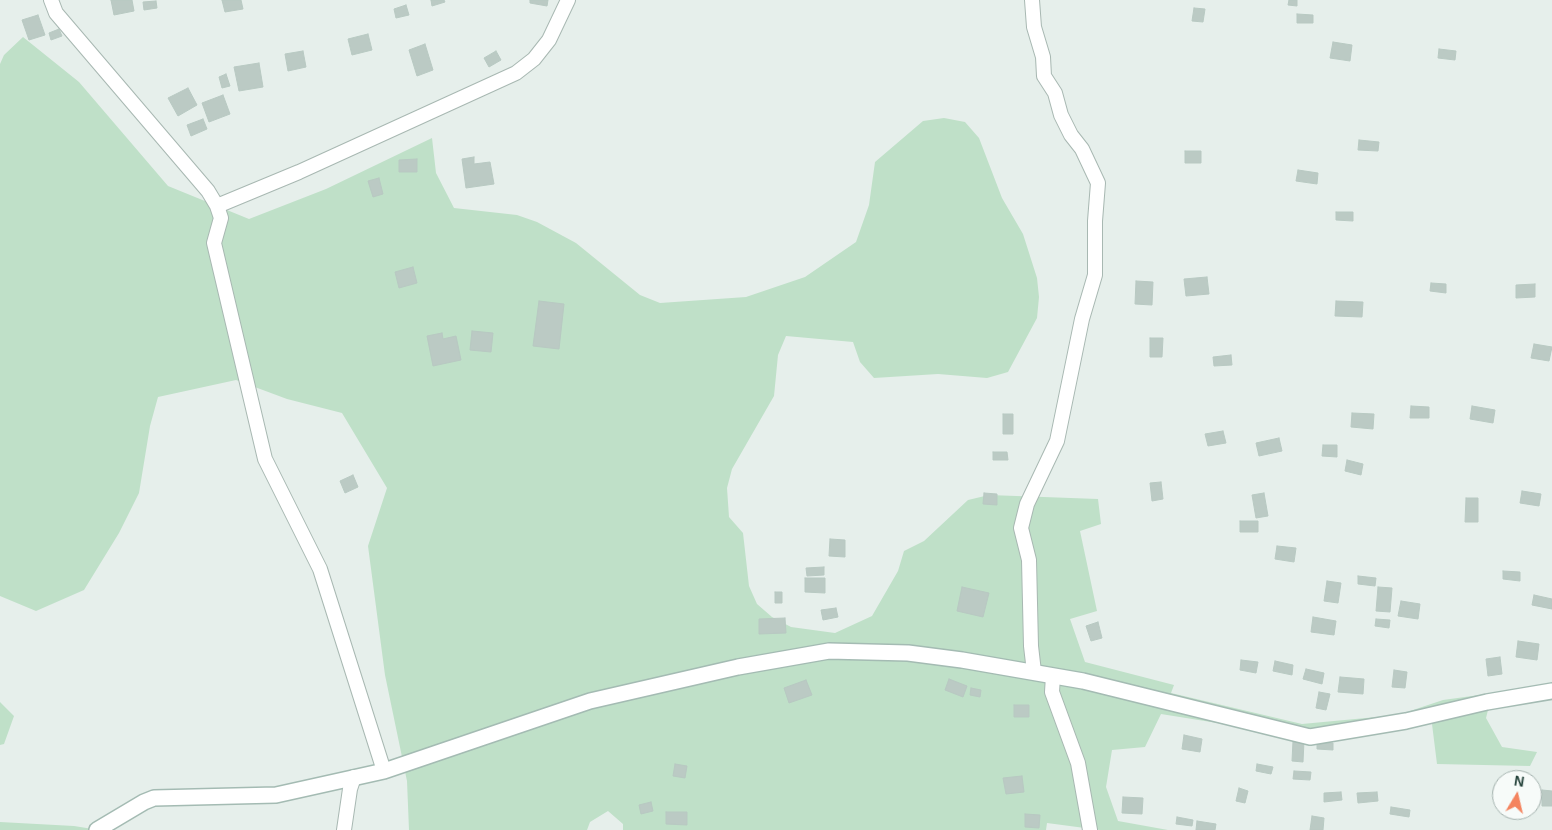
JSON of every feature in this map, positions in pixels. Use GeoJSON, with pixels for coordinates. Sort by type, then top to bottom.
{"type":"FeatureCollection","features":[{"type":"Feature","properties":{"kind":"street"},"geometry":{"type":"LineString","coordinates":[[51,0],[56,13],[208,191],[217,206],[221,218],[214,244],[265,459],[320,569],[384,771]]}},
{"type":"Feature","properties":{"kind":"street"},"geometry":{"type":"LineString","coordinates":[[217,206],[299,172],[516,73],[534,59],[549,40],[568,0]]}},
{"type":"Feature","properties":{"kind":"street"},"geometry":{"type":"LineString","coordinates":[[1032,0],[1034,27],[1043,57],[1044,76],[1055,93],[1061,115],[1071,135],[1082,149],[1098,183],[1095,275],[1082,319],[1057,441],[1027,504],[1022,528],[1029,560],[1031,646],[1034,672]]}},
{"type":"Feature","properties":{"kind":"street"},"geometry":{"type":"LineString","coordinates":[[97,830],[154,798],[266,797],[384,771],[590,701],[820,652],[838,650],[908,653],[1034,672],[1115,688],[1310,736],[1406,721],[1487,702],[1552,691]]}},
{"type":"Feature","properties":{"kind":"street"},"geometry":{"type":"LineString","coordinates":[[1053,676],[1052,692],[1078,764],[1090,830]]}},
{"type":"Feature","properties":{"kind":"street"},"geometry":{"type":"LineString","coordinates":[[344,830],[350,788],[354,777]]}},
{"type":"Feature","properties":{"kind":"green space"},"geometry":{"type":"Polygon","coordinates":[[[23,37],[79,82],[168,186],[249,219],[326,189],[432,138],[436,173],[454,208],[517,215],[537,222],[576,243],[640,295],[660,303],[746,297],[805,277],[856,242],[869,205],[875,162],[923,121],[944,118],[965,122],[979,138],[1002,198],[1023,234],[1037,278],[1039,297],[1037,318],[1008,372],[987,378],[938,374],[874,378],[860,362],[853,342],[786,336],[778,355],[774,396],[732,469],[727,488],[729,517],[743,533],[749,586],[757,604],[772,617],[791,627],[835,633],[872,616],[898,571],[904,551],[924,541],[968,500],[989,495],[1098,499],[1101,524],[1080,531],[1097,611],[1070,619],[1085,662],[1174,685],[1171,693],[1302,724],[1398,715],[1443,700],[1552,685],[1489,706],[1486,718],[1502,747],[1537,752],[1530,766],[1437,764],[1431,716],[1311,738],[1161,714],[1145,747],[1112,750],[1106,787],[1118,821],[1168,830],[1100,830],[1047,823],[1046,830],[623,830],[623,824],[608,811],[590,822],[587,830],[409,830],[407,781],[385,675],[368,546],[387,488],[342,413],[287,399],[236,380],[158,397],[150,426],[139,493],[119,533],[84,590],[36,611],[0,596],[0,64],[4,55],[23,37]]]}},
{"type":"Feature","properties":{"kind":"green space"},"geometry":{"type":"Polygon","coordinates":[[[0,702],[14,716],[4,744],[0,745],[0,702]]]}},
{"type":"Feature","properties":{"kind":"green space"},"geometry":{"type":"Polygon","coordinates":[[[0,822],[74,826],[99,830],[0,830],[0,822]]]}},
{"type":"Feature","properties":{"kind":"building"},"geometry":{"type":"Polygon","coordinates":[[[111,0],[132,0],[134,11],[114,15],[111,0]]]}},
{"type":"Feature","properties":{"kind":"building"},"geometry":{"type":"Polygon","coordinates":[[[222,0],[241,0],[243,9],[225,12],[222,0]]]}},
{"type":"Feature","properties":{"kind":"building"},"geometry":{"type":"Polygon","coordinates":[[[431,0],[444,0],[445,2],[432,6],[431,0]]]}},
{"type":"Feature","properties":{"kind":"building"},"geometry":{"type":"Polygon","coordinates":[[[530,0],[548,0],[547,6],[530,3],[530,0]]]}},
{"type":"Feature","properties":{"kind":"building"},"geometry":{"type":"Polygon","coordinates":[[[1289,0],[1297,0],[1297,6],[1288,5],[1289,0]]]}},
{"type":"Feature","properties":{"kind":"building"},"geometry":{"type":"Polygon","coordinates":[[[156,1],[157,8],[144,10],[143,2],[156,1]]]}},
{"type":"Feature","properties":{"kind":"building"},"geometry":{"type":"Polygon","coordinates":[[[406,5],[409,15],[396,18],[394,9],[406,5]]]}},
{"type":"Feature","properties":{"kind":"building"},"geometry":{"type":"Polygon","coordinates":[[[1194,8],[1205,9],[1203,22],[1192,21],[1194,8]]]}},
{"type":"Feature","properties":{"kind":"building"},"geometry":{"type":"Polygon","coordinates":[[[1297,14],[1313,15],[1313,23],[1297,23],[1297,14]]]}},
{"type":"Feature","properties":{"kind":"building"},"geometry":{"type":"Polygon","coordinates":[[[38,15],[45,35],[29,40],[22,20],[38,15]]]}},
{"type":"Feature","properties":{"kind":"building"},"geometry":{"type":"Polygon","coordinates":[[[59,29],[62,36],[51,40],[49,33],[59,29]]]}},
{"type":"Feature","properties":{"kind":"building"},"geometry":{"type":"Polygon","coordinates":[[[368,34],[372,50],[352,55],[348,39],[368,34]]]}},
{"type":"Feature","properties":{"kind":"building"},"geometry":{"type":"Polygon","coordinates":[[[1333,42],[1352,45],[1350,61],[1330,58],[1333,42]]]}},
{"type":"Feature","properties":{"kind":"building"},"geometry":{"type":"Polygon","coordinates":[[[425,44],[433,70],[417,76],[409,50],[425,44]]]}},
{"type":"Feature","properties":{"kind":"building"},"geometry":{"type":"Polygon","coordinates":[[[1439,49],[1456,51],[1455,60],[1438,58],[1439,49]]]}},
{"type":"Feature","properties":{"kind":"building"},"geometry":{"type":"Polygon","coordinates":[[[303,51],[306,67],[288,71],[285,54],[303,51]]]}},
{"type":"Feature","properties":{"kind":"building"},"geometry":{"type":"Polygon","coordinates":[[[496,51],[501,60],[489,67],[484,58],[496,51]]]}},
{"type":"Feature","properties":{"kind":"building"},"geometry":{"type":"Polygon","coordinates":[[[259,63],[263,87],[239,91],[234,67],[259,63]]]}},
{"type":"Feature","properties":{"kind":"building"},"geometry":{"type":"Polygon","coordinates":[[[226,74],[230,86],[222,88],[219,77],[226,74]]]}},
{"type":"Feature","properties":{"kind":"building"},"geometry":{"type":"Polygon","coordinates":[[[188,88],[197,105],[178,116],[168,98],[188,88]]]}},
{"type":"Feature","properties":{"kind":"building"},"geometry":{"type":"Polygon","coordinates":[[[223,95],[230,114],[209,122],[202,103],[223,95]]]}},
{"type":"Feature","properties":{"kind":"building"},"geometry":{"type":"Polygon","coordinates":[[[203,119],[207,129],[191,136],[187,125],[203,119]]]}},
{"type":"Feature","properties":{"kind":"building"},"geometry":{"type":"Polygon","coordinates":[[[1359,140],[1379,142],[1378,151],[1358,150],[1359,140]]]}},
{"type":"Feature","properties":{"kind":"building"},"geometry":{"type":"Polygon","coordinates":[[[1185,151],[1201,151],[1201,163],[1185,163],[1185,151]]]}},
{"type":"Feature","properties":{"kind":"building"},"geometry":{"type":"Polygon","coordinates":[[[474,157],[474,164],[490,162],[494,184],[466,188],[462,159],[474,157]]]}},
{"type":"Feature","properties":{"kind":"building"},"geometry":{"type":"Polygon","coordinates":[[[417,159],[417,172],[399,172],[399,160],[417,159]]]}},
{"type":"Feature","properties":{"kind":"building"},"geometry":{"type":"Polygon","coordinates":[[[1298,170],[1318,173],[1317,184],[1296,181],[1298,170]]]}},
{"type":"Feature","properties":{"kind":"building"},"geometry":{"type":"Polygon","coordinates":[[[379,178],[383,194],[373,197],[368,181],[379,178]]]}},
{"type":"Feature","properties":{"kind":"building"},"geometry":{"type":"Polygon","coordinates":[[[1336,212],[1353,212],[1353,221],[1336,220],[1336,212]]]}},
{"type":"Feature","properties":{"kind":"building"},"geometry":{"type":"Polygon","coordinates":[[[413,267],[417,283],[399,288],[395,272],[413,267]]]}},
{"type":"Feature","properties":{"kind":"building"},"geometry":{"type":"Polygon","coordinates":[[[1207,277],[1209,294],[1186,296],[1184,279],[1207,277]]]}},
{"type":"Feature","properties":{"kind":"building"},"geometry":{"type":"Polygon","coordinates":[[[1136,281],[1153,282],[1152,305],[1135,304],[1136,281]]]}},
{"type":"Feature","properties":{"kind":"building"},"geometry":{"type":"Polygon","coordinates":[[[1431,283],[1446,284],[1446,293],[1430,291],[1431,283]]]}},
{"type":"Feature","properties":{"kind":"building"},"geometry":{"type":"Polygon","coordinates":[[[1535,284],[1535,297],[1516,298],[1516,285],[1535,284]]]}},
{"type":"Feature","properties":{"kind":"building"},"geometry":{"type":"Polygon","coordinates":[[[539,301],[564,304],[559,349],[533,346],[539,301]]]}},
{"type":"Feature","properties":{"kind":"building"},"geometry":{"type":"Polygon","coordinates":[[[1336,301],[1363,302],[1362,317],[1335,316],[1336,301]]]}},
{"type":"Feature","properties":{"kind":"building"},"geometry":{"type":"Polygon","coordinates":[[[472,331],[493,333],[491,352],[470,350],[472,331]]]}},
{"type":"Feature","properties":{"kind":"building"},"geometry":{"type":"Polygon","coordinates":[[[442,333],[443,339],[456,336],[461,360],[433,366],[427,336],[442,333]]]}},
{"type":"Feature","properties":{"kind":"building"},"geometry":{"type":"Polygon","coordinates":[[[1150,338],[1163,338],[1162,357],[1150,357],[1150,338]]]}},
{"type":"Feature","properties":{"kind":"building"},"geometry":{"type":"Polygon","coordinates":[[[1534,344],[1552,347],[1549,361],[1531,358],[1534,344]]]}},
{"type":"Feature","properties":{"kind":"building"},"geometry":{"type":"Polygon","coordinates":[[[1231,355],[1232,365],[1214,366],[1213,357],[1231,355]]]}},
{"type":"Feature","properties":{"kind":"building"},"geometry":{"type":"Polygon","coordinates":[[[1411,406],[1429,407],[1429,418],[1410,418],[1411,406]]]}},
{"type":"Feature","properties":{"kind":"building"},"geometry":{"type":"Polygon","coordinates":[[[1472,406],[1495,410],[1493,423],[1470,419],[1472,406]]]}},
{"type":"Feature","properties":{"kind":"building"},"geometry":{"type":"Polygon","coordinates":[[[1352,413],[1374,414],[1373,429],[1351,427],[1352,413]]]}},
{"type":"Feature","properties":{"kind":"building"},"geometry":{"type":"Polygon","coordinates":[[[1003,414],[1013,414],[1013,434],[1003,434],[1003,414]]]}},
{"type":"Feature","properties":{"kind":"building"},"geometry":{"type":"Polygon","coordinates":[[[1223,431],[1226,443],[1208,446],[1205,434],[1223,431]]]}},
{"type":"Feature","properties":{"kind":"building"},"geometry":{"type":"Polygon","coordinates":[[[1279,438],[1282,451],[1259,456],[1256,443],[1279,438]]]}},
{"type":"Feature","properties":{"kind":"building"},"geometry":{"type":"Polygon","coordinates":[[[1323,445],[1337,445],[1337,457],[1322,456],[1323,445]]]}},
{"type":"Feature","properties":{"kind":"building"},"geometry":{"type":"Polygon","coordinates":[[[993,452],[1007,452],[1008,460],[993,460],[993,452]]]}},
{"type":"Feature","properties":{"kind":"building"},"geometry":{"type":"Polygon","coordinates":[[[1347,460],[1363,464],[1361,475],[1345,471],[1347,460]]]}},
{"type":"Feature","properties":{"kind":"building"},"geometry":{"type":"Polygon","coordinates":[[[353,475],[358,487],[345,493],[340,481],[353,475]]]}},
{"type":"Feature","properties":{"kind":"building"},"geometry":{"type":"Polygon","coordinates":[[[1161,482],[1163,499],[1152,501],[1150,483],[1161,482]]]}},
{"type":"Feature","properties":{"kind":"building"},"geometry":{"type":"Polygon","coordinates":[[[1522,491],[1541,494],[1539,506],[1520,503],[1522,491]]]}},
{"type":"Feature","properties":{"kind":"building"},"geometry":{"type":"Polygon","coordinates":[[[984,493],[997,494],[997,505],[983,504],[984,493]]]}},
{"type":"Feature","properties":{"kind":"building"},"geometry":{"type":"Polygon","coordinates":[[[1264,493],[1268,516],[1256,518],[1252,495],[1264,493]]]}},
{"type":"Feature","properties":{"kind":"building"},"geometry":{"type":"Polygon","coordinates":[[[1466,498],[1478,498],[1478,522],[1465,522],[1466,498]]]}},
{"type":"Feature","properties":{"kind":"building"},"geometry":{"type":"Polygon","coordinates":[[[1240,521],[1258,521],[1258,532],[1240,532],[1240,521]]]}},
{"type":"Feature","properties":{"kind":"building"},"geometry":{"type":"Polygon","coordinates":[[[830,539],[845,540],[845,557],[829,556],[830,539]]]}},
{"type":"Feature","properties":{"kind":"building"},"geometry":{"type":"Polygon","coordinates":[[[1277,546],[1296,548],[1294,562],[1275,559],[1277,546]]]}},
{"type":"Feature","properties":{"kind":"building"},"geometry":{"type":"Polygon","coordinates":[[[824,567],[824,575],[807,576],[806,568],[824,567]]]}},
{"type":"Feature","properties":{"kind":"building"},"geometry":{"type":"Polygon","coordinates":[[[1503,571],[1520,572],[1520,581],[1503,579],[1503,571]]]}},
{"type":"Feature","properties":{"kind":"building"},"geometry":{"type":"Polygon","coordinates":[[[1358,576],[1376,578],[1375,586],[1358,584],[1358,576]]]}},
{"type":"Feature","properties":{"kind":"building"},"geometry":{"type":"Polygon","coordinates":[[[805,578],[825,578],[825,593],[805,592],[805,578]]]}},
{"type":"Feature","properties":{"kind":"building"},"geometry":{"type":"Polygon","coordinates":[[[1327,581],[1341,583],[1338,603],[1324,601],[1327,581]]]}},
{"type":"Feature","properties":{"kind":"building"},"geometry":{"type":"Polygon","coordinates":[[[962,587],[989,593],[983,617],[957,611],[962,587]]]}},
{"type":"Feature","properties":{"kind":"building"},"geometry":{"type":"Polygon","coordinates":[[[1378,587],[1392,588],[1390,612],[1376,611],[1378,587]]]}},
{"type":"Feature","properties":{"kind":"building"},"geometry":{"type":"Polygon","coordinates":[[[775,592],[782,592],[782,603],[775,603],[775,592]]]}},
{"type":"Feature","properties":{"kind":"building"},"geometry":{"type":"Polygon","coordinates":[[[1534,595],[1552,599],[1552,609],[1532,605],[1534,595]]]}},
{"type":"Feature","properties":{"kind":"building"},"geometry":{"type":"Polygon","coordinates":[[[1401,601],[1420,604],[1418,619],[1398,616],[1401,601]]]}},
{"type":"Feature","properties":{"kind":"building"},"geometry":{"type":"Polygon","coordinates":[[[836,608],[838,617],[823,620],[821,610],[836,608]]]}},
{"type":"Feature","properties":{"kind":"building"},"geometry":{"type":"Polygon","coordinates":[[[1313,617],[1336,621],[1334,635],[1311,632],[1313,617]]]}},
{"type":"Feature","properties":{"kind":"building"},"geometry":{"type":"Polygon","coordinates":[[[785,618],[786,633],[759,634],[759,619],[785,618]]]}},
{"type":"Feature","properties":{"kind":"building"},"geometry":{"type":"Polygon","coordinates":[[[1376,619],[1390,620],[1389,628],[1375,626],[1376,619]]]}},
{"type":"Feature","properties":{"kind":"building"},"geometry":{"type":"Polygon","coordinates":[[[1098,622],[1102,638],[1091,641],[1086,626],[1098,622]]]}},
{"type":"Feature","properties":{"kind":"building"},"geometry":{"type":"Polygon","coordinates":[[[1518,641],[1539,644],[1537,660],[1516,657],[1518,641]]]}},
{"type":"Feature","properties":{"kind":"building"},"geometry":{"type":"Polygon","coordinates":[[[1500,657],[1502,674],[1488,676],[1486,659],[1500,657]]]}},
{"type":"Feature","properties":{"kind":"building"},"geometry":{"type":"Polygon","coordinates":[[[1241,660],[1258,662],[1256,673],[1240,670],[1241,660]]]}},
{"type":"Feature","properties":{"kind":"building"},"geometry":{"type":"Polygon","coordinates":[[[1275,661],[1293,665],[1292,675],[1273,671],[1275,661]]]}},
{"type":"Feature","properties":{"kind":"building"},"geometry":{"type":"Polygon","coordinates":[[[1306,669],[1324,673],[1322,684],[1303,679],[1306,669]]]}},
{"type":"Feature","properties":{"kind":"building"},"geometry":{"type":"Polygon","coordinates":[[[1394,670],[1407,672],[1405,688],[1392,687],[1394,670]]]}},
{"type":"Feature","properties":{"kind":"building"},"geometry":{"type":"Polygon","coordinates":[[[1340,677],[1364,679],[1363,694],[1338,692],[1340,677]]]}},
{"type":"Feature","properties":{"kind":"building"},"geometry":{"type":"Polygon","coordinates":[[[949,679],[967,686],[963,697],[945,690],[949,679]]]}},
{"type":"Feature","properties":{"kind":"building"},"geometry":{"type":"Polygon","coordinates":[[[806,680],[812,695],[789,703],[784,688],[806,680]]]}},
{"type":"Feature","properties":{"kind":"building"},"geometry":{"type":"Polygon","coordinates":[[[971,688],[981,690],[980,697],[970,695],[971,688]]]}},
{"type":"Feature","properties":{"kind":"building"},"geometry":{"type":"Polygon","coordinates":[[[1319,692],[1330,694],[1326,710],[1316,708],[1319,692]]]}},
{"type":"Feature","properties":{"kind":"building"},"geometry":{"type":"Polygon","coordinates":[[[1014,705],[1029,705],[1029,717],[1014,717],[1014,705]]]}},
{"type":"Feature","properties":{"kind":"building"},"geometry":{"type":"Polygon","coordinates":[[[1184,735],[1202,739],[1200,752],[1182,749],[1184,735]]]}},
{"type":"Feature","properties":{"kind":"building"},"geometry":{"type":"Polygon","coordinates":[[[1293,741],[1304,741],[1303,762],[1292,761],[1293,741]]]}},
{"type":"Feature","properties":{"kind":"building"},"geometry":{"type":"Polygon","coordinates":[[[1317,742],[1333,743],[1333,750],[1317,749],[1317,742]]]}},
{"type":"Feature","properties":{"kind":"building"},"geometry":{"type":"Polygon","coordinates":[[[675,764],[687,766],[685,778],[673,776],[675,764]]]}},
{"type":"Feature","properties":{"kind":"building"},"geometry":{"type":"Polygon","coordinates":[[[1257,764],[1273,767],[1271,774],[1256,771],[1257,764]]]}},
{"type":"Feature","properties":{"kind":"building"},"geometry":{"type":"Polygon","coordinates":[[[1294,771],[1311,772],[1310,780],[1293,779],[1294,771]]]}},
{"type":"Feature","properties":{"kind":"building"},"geometry":{"type":"Polygon","coordinates":[[[1022,776],[1024,792],[1006,794],[1003,778],[1022,776]]]}},
{"type":"Feature","properties":{"kind":"building"},"geometry":{"type":"Polygon","coordinates":[[[1239,788],[1248,791],[1245,803],[1236,801],[1239,788]]]}},
{"type":"Feature","properties":{"kind":"building"},"geometry":{"type":"Polygon","coordinates":[[[1542,790],[1552,791],[1552,806],[1542,806],[1542,790]]]}},
{"type":"Feature","properties":{"kind":"building"},"geometry":{"type":"Polygon","coordinates":[[[1341,792],[1342,800],[1324,802],[1324,793],[1341,792]]]}},
{"type":"Feature","properties":{"kind":"building"},"geometry":{"type":"Polygon","coordinates":[[[1377,792],[1378,801],[1358,803],[1357,793],[1377,792]]]}},
{"type":"Feature","properties":{"kind":"building"},"geometry":{"type":"Polygon","coordinates":[[[1123,797],[1143,798],[1142,814],[1122,813],[1123,797]]]}},
{"type":"Feature","properties":{"kind":"building"},"geometry":{"type":"Polygon","coordinates":[[[651,802],[653,811],[641,814],[639,805],[651,802]]]}},
{"type":"Feature","properties":{"kind":"building"},"geometry":{"type":"Polygon","coordinates":[[[1391,807],[1410,810],[1409,817],[1390,814],[1391,807]]]}},
{"type":"Feature","properties":{"kind":"building"},"geometry":{"type":"Polygon","coordinates":[[[666,812],[687,812],[687,825],[666,824],[666,812]]]}},
{"type":"Feature","properties":{"kind":"building"},"geometry":{"type":"Polygon","coordinates":[[[1025,814],[1040,815],[1039,828],[1025,827],[1025,814]]]}},
{"type":"Feature","properties":{"kind":"building"},"geometry":{"type":"Polygon","coordinates":[[[1312,816],[1324,818],[1323,830],[1310,830],[1312,816]]]}},
{"type":"Feature","properties":{"kind":"building"},"geometry":{"type":"Polygon","coordinates":[[[1177,817],[1193,820],[1192,826],[1176,824],[1177,817]]]}},
{"type":"Feature","properties":{"kind":"building"},"geometry":{"type":"Polygon","coordinates":[[[1197,821],[1216,824],[1215,830],[1196,830],[1197,821]]]}}]}
